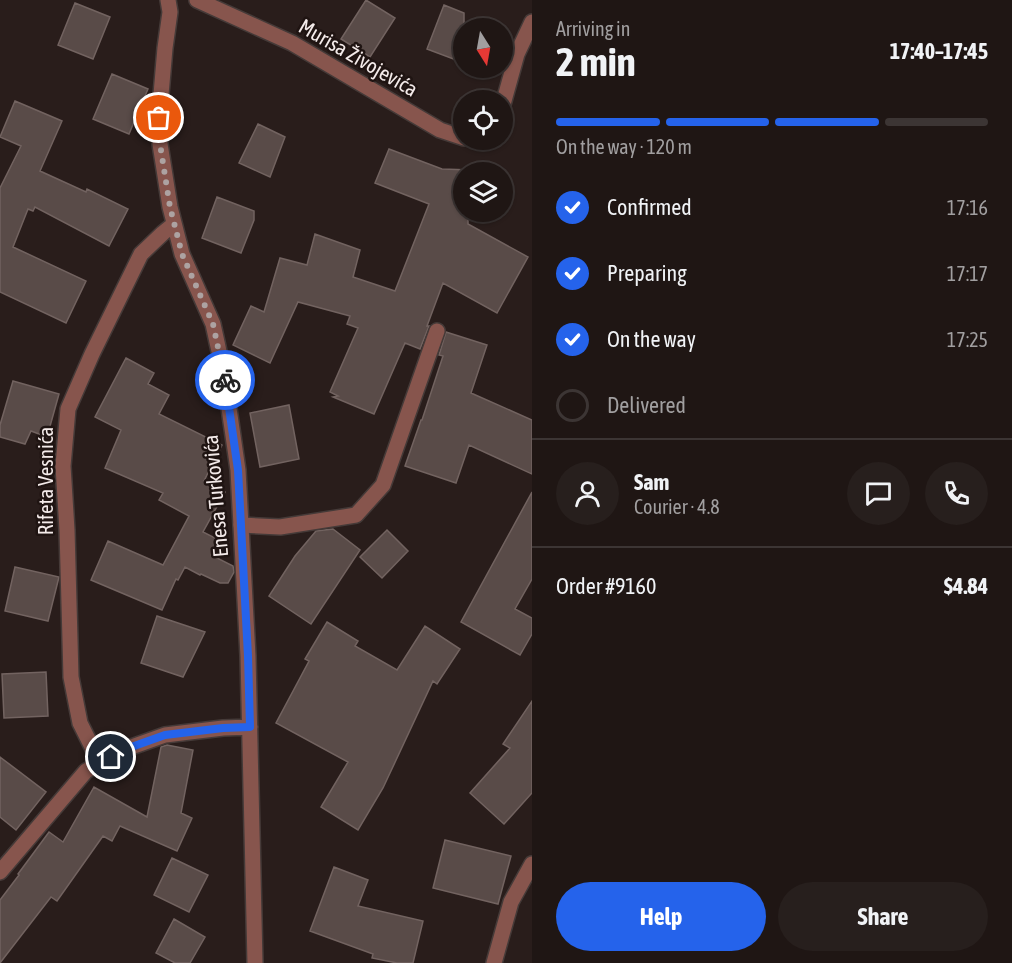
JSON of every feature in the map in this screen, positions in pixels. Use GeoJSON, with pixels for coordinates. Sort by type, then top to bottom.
{"type":"FeatureCollection","features":[{"type":"Feature","properties":{"kind":"street","name":"Enesa Turkovića"},"geometry":{"type":"LineString","coordinates":[[168,0],[170,12],[159,118],[162,154],[170,207],[182,254],[213,324],[225,374],[238,470],[248,656],[255,963]]}},
{"type":"Feature","properties":{"kind":"street","name":"Murisa Živojevića"},"geometry":{"type":"LineString","coordinates":[[197,0],[292,43],[440,130],[453,135]]}},
{"type":"Feature","properties":{"kind":"street"},"geometry":{"type":"LineString","coordinates":[[507,90],[517,54],[532,22]]}},
{"type":"Feature","properties":{"kind":"street","name":"Rifeta Vesnića"},"geometry":{"type":"LineString","coordinates":[[100,763],[81,723],[71,676],[63,466],[68,409],[141,254],[174,224]]}},
{"type":"Feature","properties":{"kind":"street"},"geometry":{"type":"LineString","coordinates":[[241,525],[280,527],[356,515],[383,485],[437,331]]}},
{"type":"Feature","properties":{"kind":"street"},"geometry":{"type":"LineString","coordinates":[[0,872],[86,771],[123,750],[165,735],[250,727]]}},
{"type":"Feature","properties":{"kind":"street"},"geometry":{"type":"LineString","coordinates":[[494,963],[511,902],[532,864]]}},
{"type":"Feature","properties":{"kind":"building"},"geometry":{"type":"Polygon","coordinates":[[[366,0],[395,18],[370,57],[341,39],[366,0]]]}},
{"type":"Feature","properties":{"kind":"building"},"geometry":{"type":"Polygon","coordinates":[[[75,3],[110,17],[93,59],[58,45],[75,3]]]}},
{"type":"Feature","properties":{"kind":"building"},"geometry":{"type":"Polygon","coordinates":[[[444,5],[464,13],[464,18],[453,18],[453,59],[427,49],[444,5]]]}},
{"type":"Feature","properties":{"kind":"building"},"geometry":{"type":"Polygon","coordinates":[[[112,74],[148,89],[129,134],[93,119],[112,74]]]}},
{"type":"Feature","properties":{"kind":"building"},"geometry":{"type":"Polygon","coordinates":[[[15,101],[62,121],[40,171],[86,192],[87,189],[128,209],[109,246],[35,207],[33,211],[28,209],[13,247],[86,281],[66,323],[0,292],[0,188],[21,146],[0,137],[15,101]]]}},
{"type":"Feature","properties":{"kind":"building"},"geometry":{"type":"Polygon","coordinates":[[[258,124],[285,137],[270,177],[239,163],[258,124]]]}},
{"type":"Feature","properties":{"kind":"building"},"geometry":{"type":"Polygon","coordinates":[[[389,149],[442,169],[453,169],[453,222],[468,222],[528,257],[497,313],[443,283],[420,349],[405,343],[374,414],[333,397],[338,396],[330,392],[358,328],[347,324],[350,316],[298,302],[270,363],[233,345],[251,306],[264,312],[280,258],[307,265],[315,234],[360,250],[353,277],[395,291],[429,204],[375,183],[389,149]]]}},
{"type":"Feature","properties":{"kind":"building"},"geometry":{"type":"Polygon","coordinates":[[[217,197],[254,211],[254,220],[241,253],[202,238],[217,197]]]}},
{"type":"Feature","properties":{"kind":"building"},"geometry":{"type":"Polygon","coordinates":[[[446,332],[487,345],[471,393],[532,420],[532,474],[469,445],[456,483],[405,466],[443,356],[439,355],[446,332]]]}},
{"type":"Feature","properties":{"kind":"building"},"geometry":{"type":"Polygon","coordinates":[[[126,358],[154,373],[148,384],[169,395],[159,414],[222,445],[204,481],[225,492],[203,532],[219,540],[211,555],[233,566],[234,572],[228,583],[220,583],[185,567],[178,580],[176,579],[162,610],[91,580],[108,541],[163,565],[189,516],[159,500],[163,493],[105,468],[121,430],[95,417],[126,358]]]}},
{"type":"Feature","properties":{"kind":"building"},"geometry":{"type":"Polygon","coordinates":[[[13,381],[59,394],[47,437],[31,431],[25,444],[0,437],[0,425],[13,381]]]}},
{"type":"Feature","properties":{"kind":"building"},"geometry":{"type":"Polygon","coordinates":[[[289,405],[299,459],[260,467],[250,413],[289,405]]]}},
{"type":"Feature","properties":{"kind":"building"},"geometry":{"type":"Polygon","coordinates":[[[532,492],[532,579],[515,609],[532,618],[532,634],[520,655],[461,622],[532,492]]]}},
{"type":"Feature","properties":{"kind":"building"},"geometry":{"type":"Polygon","coordinates":[[[333,529],[360,550],[311,624],[269,596],[295,556],[316,531],[333,529]]]}},
{"type":"Feature","properties":{"kind":"building"},"geometry":{"type":"Polygon","coordinates":[[[387,530],[408,551],[382,578],[360,557],[387,530]]]}},
{"type":"Feature","properties":{"kind":"building"},"geometry":{"type":"Polygon","coordinates":[[[15,567],[59,577],[48,621],[5,611],[15,567]]]}},
{"type":"Feature","properties":{"kind":"building"},"geometry":{"type":"Polygon","coordinates":[[[157,616],[205,632],[183,677],[141,663],[157,616]]]}},
{"type":"Feature","properties":{"kind":"building"},"geometry":{"type":"Polygon","coordinates":[[[327,622],[358,641],[355,646],[397,670],[425,626],[460,649],[437,684],[433,681],[383,788],[358,830],[321,807],[348,762],[276,723],[309,661],[305,659],[327,622]]]}},
{"type":"Feature","properties":{"kind":"building"},"geometry":{"type":"Polygon","coordinates":[[[46,672],[48,716],[4,718],[2,674],[46,672]]]}},
{"type":"Feature","properties":{"kind":"building"},"geometry":{"type":"Polygon","coordinates":[[[532,701],[532,793],[504,824],[470,793],[510,748],[503,744],[532,701]]]}},
{"type":"Feature","properties":{"kind":"building"},"geometry":{"type":"Polygon","coordinates":[[[167,745],[193,750],[181,813],[192,818],[177,851],[120,826],[112,841],[103,836],[57,901],[51,897],[0,963],[0,900],[49,832],[63,842],[94,787],[147,817],[161,747],[167,745]]]}},
{"type":"Feature","properties":{"kind":"building"},"geometry":{"type":"Polygon","coordinates":[[[0,757],[46,792],[16,830],[0,817],[0,757]]]}},
{"type":"Feature","properties":{"kind":"building"},"geometry":{"type":"Polygon","coordinates":[[[445,840],[511,856],[498,904],[433,888],[445,840]]]}},
{"type":"Feature","properties":{"kind":"building"},"geometry":{"type":"Polygon","coordinates":[[[172,858],[208,875],[189,912],[154,895],[172,858]]]}},
{"type":"Feature","properties":{"kind":"building"},"geometry":{"type":"Polygon","coordinates":[[[334,867],[368,880],[358,906],[423,921],[413,963],[397,963],[372,958],[373,954],[310,931],[334,867]]]}},
{"type":"Feature","properties":{"kind":"building"},"geometry":{"type":"Polygon","coordinates":[[[174,919],[205,937],[190,963],[175,963],[156,953],[174,919]]]}},
{"type":"Feature","properties":{"kind":"way so far"},"geometry":{"type":"LineString","coordinates":[[159,118],[160,144],[170,207],[182,254],[213,324],[225,380]]}},
{"type":"Feature","properties":{"kind":"route"},"geometry":{"type":"LineString","coordinates":[[111,757],[123,750],[165,735],[250,727],[238,470],[225,380]]}}]}
